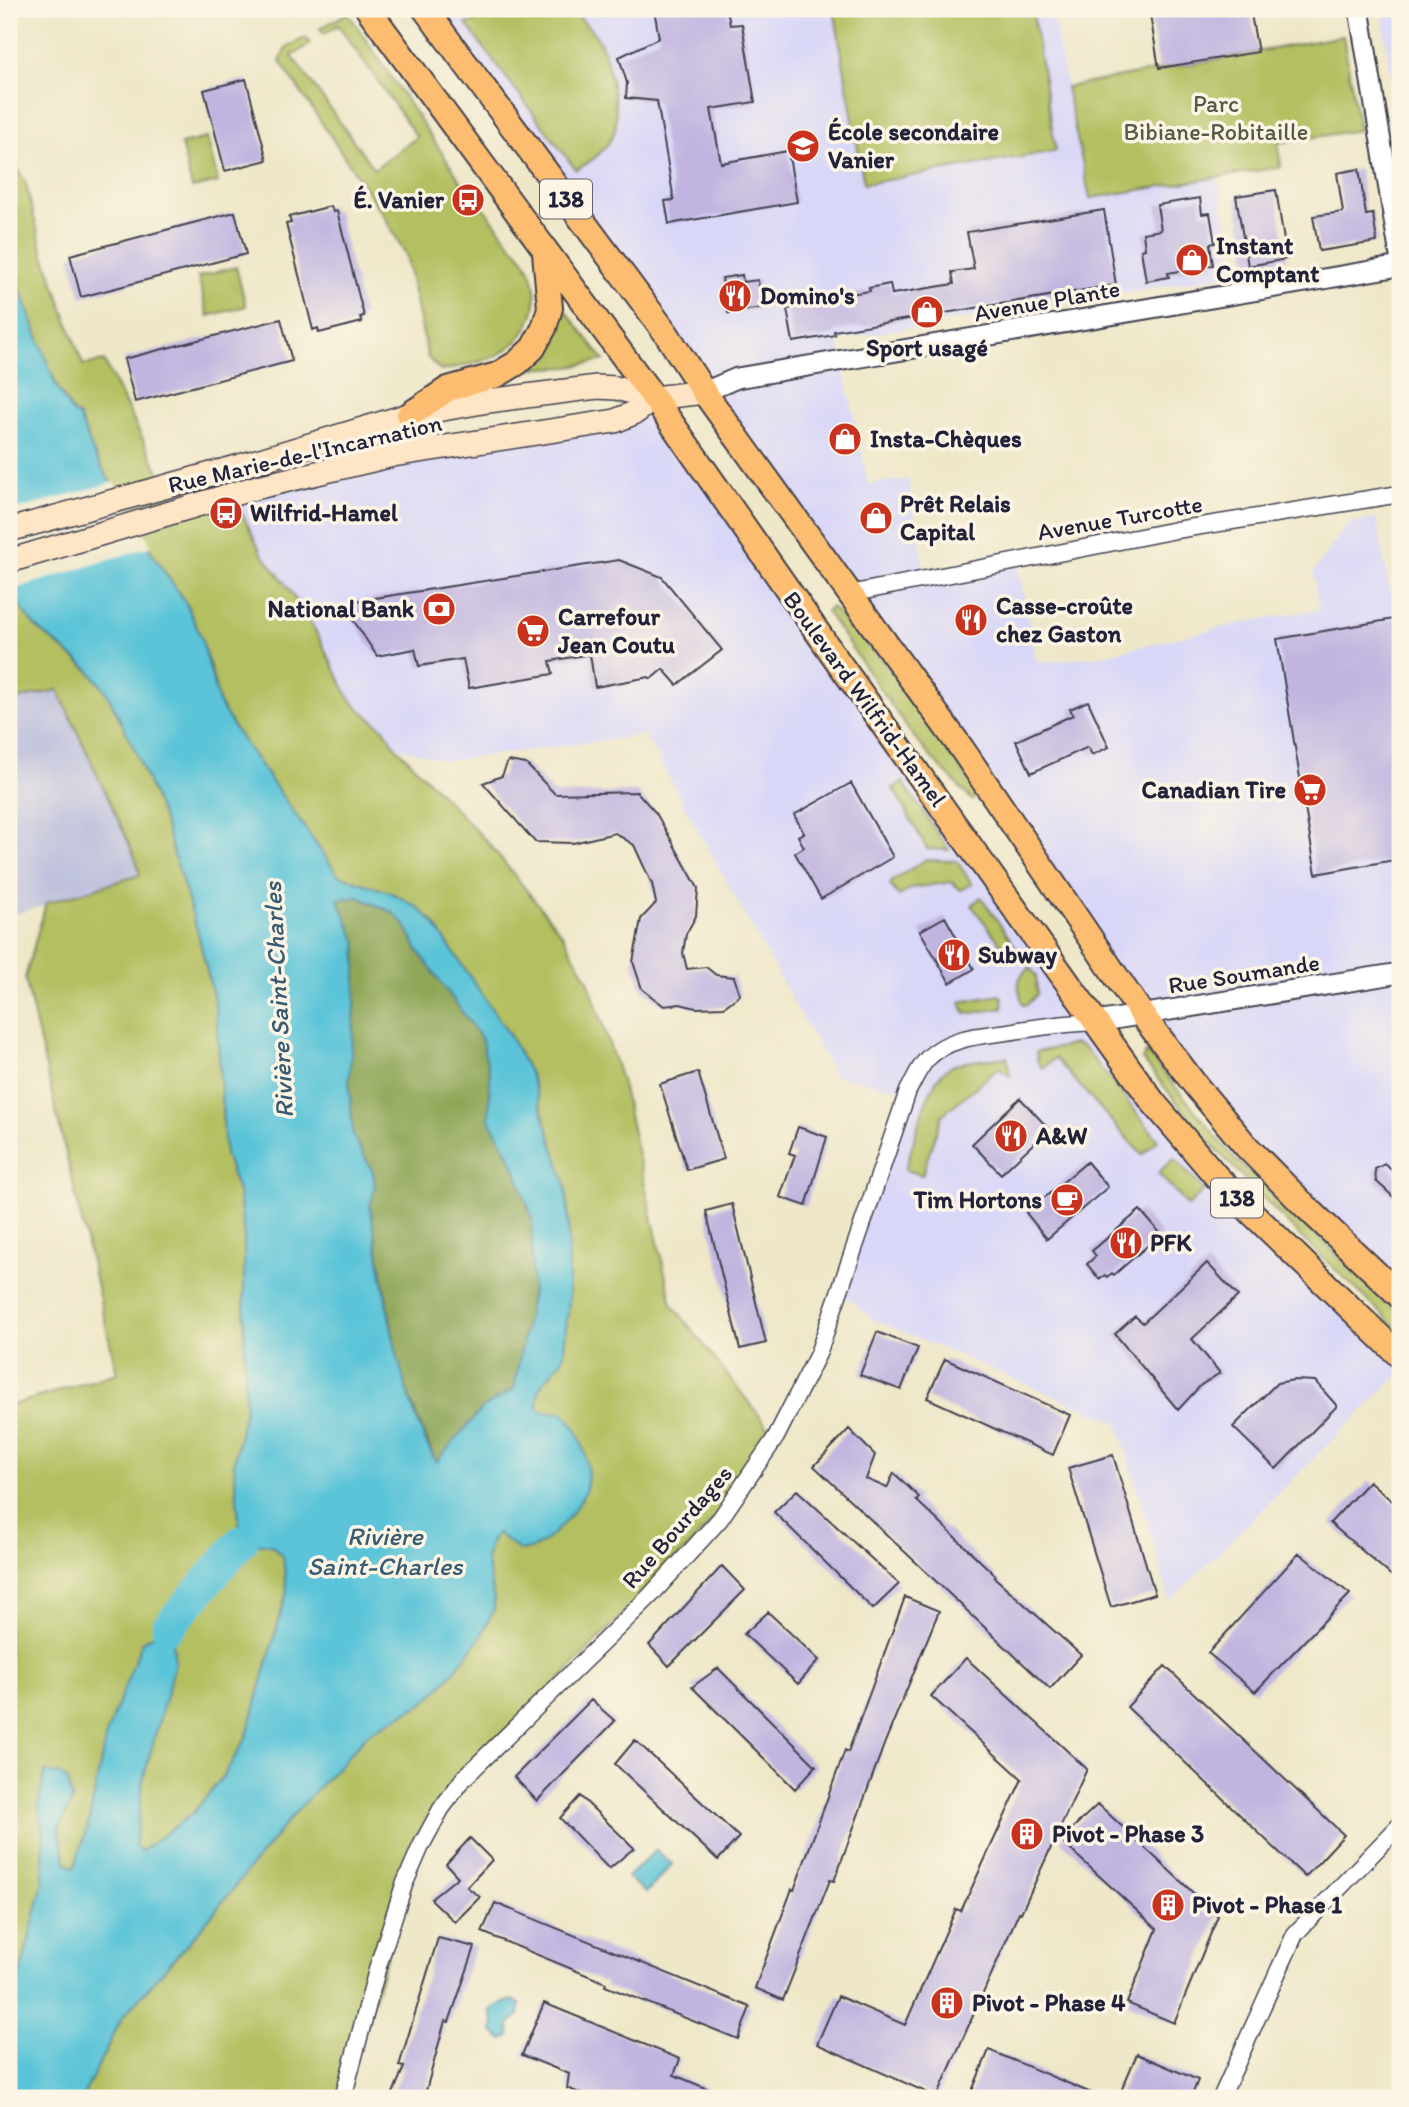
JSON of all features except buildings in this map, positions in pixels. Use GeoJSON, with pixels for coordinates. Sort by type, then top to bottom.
{"type":"FeatureCollection","features":[{"type":"Feature","properties":{"kind":"main road","name":"Boulevard Wilfrid-Hamel"},"geometry":{"type":"LineString","coordinates":[[368,9],[654,398],[778,577],[1153,1102],[1216,1176],[1400,1356]]}},
{"type":"Feature","properties":{"kind":"main road","name":"Boulevard Wilfrid-Hamel"},"geometry":{"type":"LineString","coordinates":[[425,9],[666,333],[704,392],[962,749],[1143,1016],[1196,1086],[1246,1146],[1400,1296]]}},
{"type":"Feature","properties":{"kind":"main road"},"geometry":{"type":"LineString","coordinates":[[409,415],[448,389],[497,375],[517,363],[533,348],[544,328],[550,308],[545,252]]}},
{"type":"Feature","properties":{"kind":"main road","name":"Rue Marie-de-l'Incarnation"},"geometry":{"type":"LineString","coordinates":[[9,530],[409,415],[488,401],[597,387],[616,388],[654,398],[704,392]]}},
{"type":"Feature","properties":{"kind":"main road","name":"Rue Marie-de-l'Incarnation"},"geometry":{"type":"LineString","coordinates":[[9,561],[254,488],[405,453],[615,421],[636,412],[654,398]]}},
{"type":"Feature","properties":{"kind":"street"},"geometry":{"type":"LineString","coordinates":[[1359,9],[1400,256]]}},
{"type":"Feature","properties":{"kind":"street","name":"Avenue Plante"},"geometry":{"type":"LineString","coordinates":[[704,392],[737,378],[1400,266]]}},
{"type":"Feature","properties":{"kind":"street","name":"Avenue Turcotte"},"geometry":{"type":"LineString","coordinates":[[849,594],[1176,530],[1400,494]]}},
{"type":"Feature","properties":{"kind":"street","name":"Rue Soumande"},"geometry":{"type":"LineString","coordinates":[[1096,1022],[1400,973]]}},
{"type":"Feature","properties":{"kind":"street","name":"Rue Bourdages"},"geometry":{"type":"LineString","coordinates":[[343,2098],[378,1966],[404,1885],[436,1818],[464,1778],[650,1596],[720,1519],[769,1448],[818,1354],[908,1091],[918,1071],[929,1058],[948,1044],[976,1036],[1060,1023],[1096,1022]]}},
{"type":"Feature","properties":{"kind":"street"},"geometry":{"type":"LineString","coordinates":[[1221,2098],[1295,1934],[1400,1825]]}},
{"type":"Feature","properties":{"kind":"shaded area"},"geometry":{"type":"Polygon","coordinates":[[[425,9],[1051,9],[1090,198],[1218,176],[1234,274],[838,340],[868,484],[908,479],[926,577],[1017,560],[1037,663],[1099,656],[1242,623],[1319,609],[1313,573],[1348,523],[1377,519],[1390,595],[1400,593],[1400,1296],[1246,1146],[425,9]]]}},
{"type":"Feature","properties":{"kind":"shaded area"},"geometry":{"type":"Polygon","coordinates":[[[1381,9],[1400,9],[1400,131],[1381,9]]]}},
{"type":"Feature","properties":{"kind":"shaded area"},"geometry":{"type":"Polygon","coordinates":[[[654,398],[1121,1060],[1400,1356],[1400,1373],[1170,1601],[1118,1423],[870,1318],[840,1291],[908,1091],[834,1075],[645,735],[445,761],[395,746],[385,730],[356,706],[347,694],[314,628],[283,580],[262,554],[233,495],[615,421],[654,398]]]}},
{"type":"Feature","properties":{"kind":"shaded area"},"geometry":{"type":"Polygon","coordinates":[[[58,690],[141,875],[9,916],[9,692],[13,700],[58,690]]]}},
{"type":"Feature","properties":{"kind":"green space"},"geometry":{"type":"Polygon","coordinates":[[[549,7],[567,10],[586,24],[601,44],[613,89],[616,125],[603,150],[576,170],[466,24],[513,9],[549,7]]]}},
{"type":"Feature","properties":{"kind":"green space"},"geometry":{"type":"Polygon","coordinates":[[[834,9],[1032,9],[1056,151],[864,184],[834,9]]]}},
{"type":"Feature","properties":{"kind":"green space"},"geometry":{"type":"Polygon","coordinates":[[[348,13],[477,205],[481,204],[524,258],[533,277],[535,305],[525,330],[517,341],[493,357],[441,371],[428,358],[406,255],[384,216],[280,61],[286,48],[306,37],[310,44],[292,56],[374,169],[417,137],[338,25],[324,34],[320,28],[348,13]]]}},
{"type":"Feature","properties":{"kind":"green space","name":"Parc Bibiane-Robitaille"},"geometry":{"type":"Polygon","coordinates":[[[1343,36],[1359,130],[1278,143],[1281,167],[1090,198],[1066,87],[1343,36]]]}},
{"type":"Feature","properties":{"kind":"green space"},"geometry":{"type":"Polygon","coordinates":[[[207,138],[218,182],[192,188],[181,144],[207,138]]]}},
{"type":"Feature","properties":{"kind":"green space"},"geometry":{"type":"Polygon","coordinates":[[[9,152],[26,184],[42,249],[83,365],[104,361],[178,510],[233,495],[262,554],[283,580],[314,628],[347,694],[356,706],[385,730],[395,746],[490,845],[562,934],[588,980],[621,1080],[672,1304],[776,1437],[741,1492],[464,1778],[421,1846],[343,2098],[82,2098],[123,2016],[198,1932],[291,1817],[370,1732],[424,1703],[448,1679],[480,1638],[494,1609],[486,1559],[491,1541],[497,1533],[505,1539],[565,1522],[586,1489],[587,1474],[562,1412],[548,1413],[539,1410],[537,1403],[540,1387],[563,1358],[569,1299],[565,1183],[531,1076],[510,1036],[433,922],[416,906],[338,875],[219,703],[211,669],[187,605],[153,555],[94,454],[79,417],[72,411],[56,385],[9,265],[9,152]]]}},
{"type":"Feature","properties":{"kind":"green space"},"geometry":{"type":"Polygon","coordinates":[[[236,267],[246,306],[208,316],[198,277],[236,267]]]}},
{"type":"Feature","properties":{"kind":"green space"},"geometry":{"type":"Polygon","coordinates":[[[565,310],[604,360],[569,367],[517,369],[559,311],[565,310]]]}},
{"type":"Feature","properties":{"kind":"green space"},"geometry":{"type":"Polygon","coordinates":[[[9,592],[35,626],[88,670],[106,691],[136,752],[164,822],[198,933],[216,1008],[225,1154],[239,1194],[244,1238],[245,1409],[234,1464],[241,1542],[271,1545],[283,1557],[287,1591],[247,1736],[225,1774],[194,1812],[142,1851],[135,1846],[143,1780],[156,1726],[88,1826],[74,1869],[66,1862],[59,1828],[72,1800],[38,1805],[44,1835],[43,1882],[9,2020],[9,1406],[117,1373],[25,978],[46,903],[140,875],[137,862],[58,690],[13,700],[9,692],[9,592]]]}},
{"type":"Feature","properties":{"kind":"green space"},"geometry":{"type":"Polygon","coordinates":[[[831,607],[884,662],[979,794],[972,800],[910,732],[826,611],[831,607]]]}},
{"type":"Feature","properties":{"kind":"green space"},"geometry":{"type":"Polygon","coordinates":[[[903,782],[949,850],[927,849],[893,788],[903,782]]]}},
{"type":"Feature","properties":{"kind":"green space"},"geometry":{"type":"Polygon","coordinates":[[[925,860],[957,861],[972,884],[960,890],[952,882],[912,888],[899,896],[890,885],[892,881],[925,860]]]}},
{"type":"Feature","properties":{"kind":"green space"},"geometry":{"type":"Polygon","coordinates":[[[358,897],[392,912],[404,923],[419,952],[481,1038],[490,1075],[489,1119],[513,1162],[532,1218],[532,1292],[514,1389],[483,1408],[436,1463],[398,1363],[370,1206],[375,1187],[373,1172],[353,1136],[349,1082],[355,1005],[338,898],[358,897]]]}},
{"type":"Feature","properties":{"kind":"green space"},"geometry":{"type":"Polygon","coordinates":[[[981,897],[1020,953],[1012,959],[972,906],[981,897]]]}},
{"type":"Feature","properties":{"kind":"green space"},"geometry":{"type":"Polygon","coordinates":[[[1030,967],[1036,976],[1037,994],[1028,1004],[1023,1005],[1019,979],[1030,967]]]}},
{"type":"Feature","properties":{"kind":"green space"},"geometry":{"type":"Polygon","coordinates":[[[999,995],[1002,997],[1003,1008],[966,1014],[960,1002],[999,995]]]}},
{"type":"Feature","properties":{"kind":"green space"},"geometry":{"type":"Polygon","coordinates":[[[1075,1044],[1085,1048],[1158,1140],[1142,1155],[1055,1058],[1043,1068],[1038,1063],[1036,1052],[1075,1044]]]}},
{"type":"Feature","properties":{"kind":"green space"},"geometry":{"type":"Polygon","coordinates":[[[1147,1052],[1233,1157],[1400,1313],[1400,1331],[1302,1238],[1207,1140],[1142,1059],[1147,1052]]]}},
{"type":"Feature","properties":{"kind":"green space"},"geometry":{"type":"Polygon","coordinates":[[[1007,1057],[1010,1076],[999,1068],[942,1115],[922,1175],[905,1170],[926,1101],[939,1077],[947,1069],[960,1063],[1007,1057]]]}},
{"type":"Feature","properties":{"kind":"green space"},"geometry":{"type":"Polygon","coordinates":[[[1174,1158],[1204,1190],[1188,1206],[1158,1173],[1174,1158]]]}},
{"type":"Feature","properties":{"kind":"water","name":"Rivière Saint-Charles"},"geometry":{"type":"Polygon","coordinates":[[[9,265],[56,385],[71,411],[79,417],[94,454],[153,555],[187,605],[201,637],[219,703],[236,731],[338,875],[392,893],[416,906],[433,922],[510,1036],[531,1076],[565,1183],[568,1210],[569,1299],[563,1358],[540,1387],[537,1403],[539,1410],[548,1413],[562,1412],[568,1418],[579,1436],[587,1469],[586,1488],[578,1504],[566,1521],[543,1543],[520,1551],[497,1533],[491,1541],[486,1559],[494,1609],[480,1638],[448,1679],[424,1703],[370,1732],[291,1817],[198,1932],[123,2016],[82,2098],[9,2098],[9,2020],[43,1882],[44,1835],[38,1805],[45,1772],[60,1775],[68,1781],[72,1800],[59,1828],[66,1862],[74,1868],[88,1826],[106,1735],[142,1642],[168,1627],[175,1663],[143,1780],[135,1846],[142,1851],[194,1812],[225,1774],[247,1736],[287,1591],[283,1557],[271,1545],[241,1542],[234,1464],[245,1409],[244,1238],[239,1194],[225,1154],[216,1008],[198,933],[164,822],[136,752],[106,691],[88,669],[35,626],[9,592],[9,265]],[[358,897],[338,899],[357,943],[349,1082],[353,1136],[373,1172],[375,1187],[370,1206],[401,1369],[410,1401],[436,1462],[483,1408],[514,1389],[532,1292],[532,1218],[513,1162],[489,1119],[490,1075],[481,1038],[419,952],[404,923],[392,912],[358,897]]]}},
{"type":"Feature","properties":{"kind":"water"},"geometry":{"type":"Polygon","coordinates":[[[656,1850],[672,1864],[646,1893],[627,1877],[656,1850]]]}},
{"type":"Feature","properties":{"kind":"water"},"geometry":{"type":"Polygon","coordinates":[[[513,2000],[520,2004],[520,2015],[509,2024],[510,2036],[502,2039],[492,2031],[494,2022],[490,2011],[513,2000]]]}},
{"type":"Feature","properties":{"kind":"pier"},"geometry":{"type":"Polygon","coordinates":[[[114,482],[152,546],[9,591],[9,512],[114,482]]]}},
{"type":"Feature","properties":{"kind":"waterway"},"geometry":{"type":"LineString","coordinates":[[168,1627],[241,1542]]}},
{"type":"Feature","properties":{"kind":"place","name":"École secondaire Vanier"},"geometry":{"type":"Point","coordinates":[803,146]}},
{"type":"Feature","properties":{"kind":"place","name":"É. Vanier"},"geometry":{"type":"Point","coordinates":[468,200]}},
{"type":"Feature","properties":{"kind":"place","name":"Instant Comptant"},"geometry":{"type":"Point","coordinates":[1192,260]}},
{"type":"Feature","properties":{"kind":"place","name":"Domino's"},"geometry":{"type":"Point","coordinates":[735,296]}},
{"type":"Feature","properties":{"kind":"place","name":"Sport usagé"},"geometry":{"type":"Point","coordinates":[927,312]}},
{"type":"Feature","properties":{"kind":"place","name":"Insta-Chèques"},"geometry":{"type":"Point","coordinates":[845,439]}},
{"type":"Feature","properties":{"kind":"place","name":"Wilfrid-Hamel"},"geometry":{"type":"Point","coordinates":[226,513]}},
{"type":"Feature","properties":{"kind":"place","name":"Prêt Relais Capital"},"geometry":{"type":"Point","coordinates":[876,518]}},
{"type":"Feature","properties":{"kind":"place","name":"National Bank"},"geometry":{"type":"Point","coordinates":[439,609]}},
{"type":"Feature","properties":{"kind":"place","name":"Casse-croûte chez Gaston"},"geometry":{"type":"Point","coordinates":[971,620]}},
{"type":"Feature","properties":{"kind":"place","name":"Carrefour Jean Coutu"},"geometry":{"type":"Point","coordinates":[533,631]}},
{"type":"Feature","properties":{"kind":"place","name":"Canadian Tire"},"geometry":{"type":"Point","coordinates":[1310,790]}},
{"type":"Feature","properties":{"kind":"place","name":"Subway"},"geometry":{"type":"Point","coordinates":[954,955]}},
{"type":"Feature","properties":{"kind":"place","name":"A&W"},"geometry":{"type":"Point","coordinates":[1011,1136]}},
{"type":"Feature","properties":{"kind":"place","name":"Tim Hortons"},"geometry":{"type":"Point","coordinates":[1067,1200]}},
{"type":"Feature","properties":{"kind":"place","name":"PFK"},"geometry":{"type":"Point","coordinates":[1126,1243]}},
{"type":"Feature","properties":{"kind":"place","name":"Pivot - Phase 3"},"geometry":{"type":"Point","coordinates":[1027,1834]}},
{"type":"Feature","properties":{"kind":"place","name":"Pivot - Phase 1"},"geometry":{"type":"Point","coordinates":[1168,1905]}},
{"type":"Feature","properties":{"kind":"place","name":"Pivot - Phase 4"},"geometry":{"type":"Point","coordinates":[947,2003]}}]}
